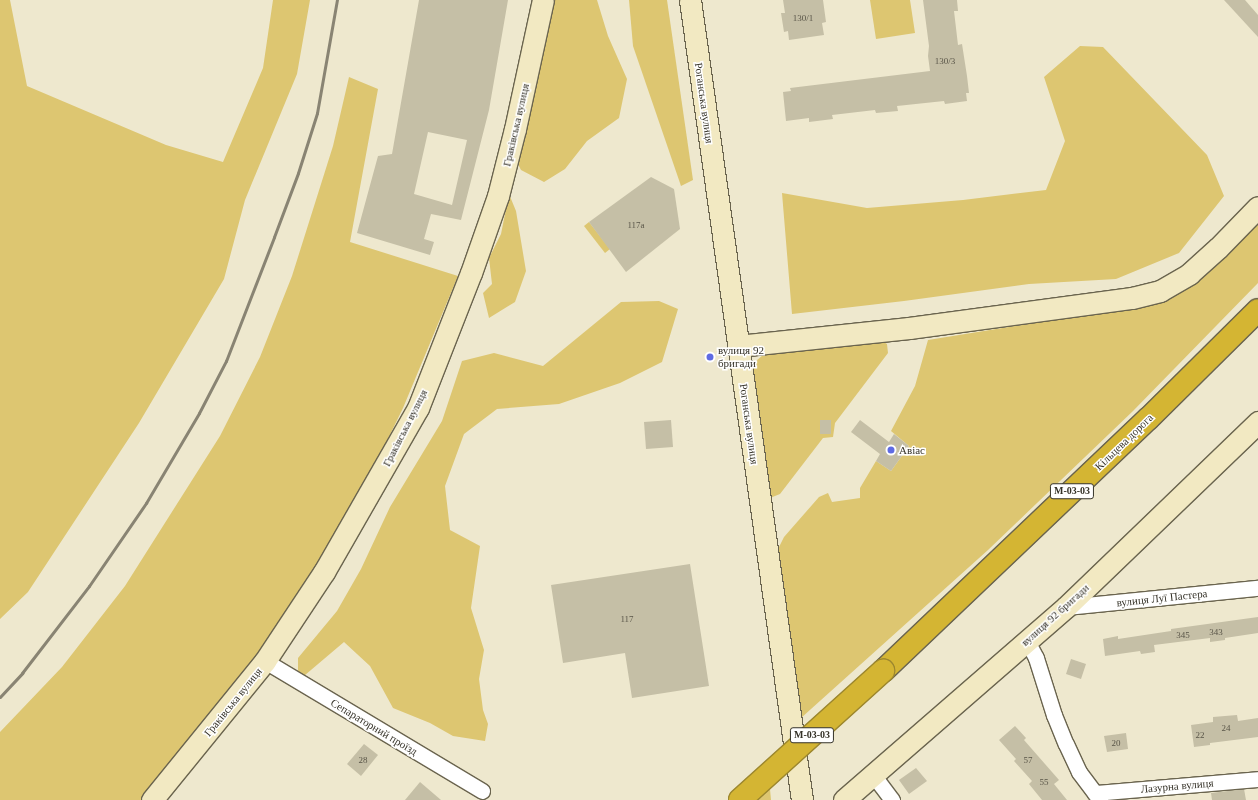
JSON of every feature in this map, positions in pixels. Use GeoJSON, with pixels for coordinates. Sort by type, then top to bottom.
{"type":"FeatureCollection","features":[{"type":"Feature","properties":{"kind":"highway","name":"Кільцева дорога"},"geometry":{"type":"LineString","coordinates":[[740,800],[883,671],[1144,423],[1258,310]]}},
{"type":"Feature","properties":{"kind":"street","name":"Граківська вулиця"},"geometry":{"type":"LineString","coordinates":[[152,800],[265,661],[324,572],[418,408],[471,273],[498,196],[515,129],[543,0]]}},
{"type":"Feature","properties":{"kind":"street","name":"Роганська вулиця"},"geometry":{"type":"LineString","coordinates":[[690,0],[802,800]]}},
{"type":"Feature","properties":{"kind":"street"},"geometry":{"type":"LineString","coordinates":[[738,346],[909,328],[1132,298],[1160,292],[1189,274],[1218,248],[1258,207]]}},
{"type":"Feature","properties":{"kind":"street","name":"вулиця 92 бригади"},"geometry":{"type":"LineString","coordinates":[[844,800],[874,776],[1066,607],[1258,422]]}},
{"type":"Feature","properties":{"kind":"street","name":"вулиця Луї Пастера"},"geometry":{"type":"LineString","coordinates":[[1066,607],[1258,588]]}},
{"type":"Feature","properties":{"kind":"street"},"geometry":{"type":"LineString","coordinates":[[1027,641],[1036,658],[1066,744],[1079,772],[1098,796]]}},
{"type":"Feature","properties":{"kind":"street","name":"Сепараторний проїзд"},"geometry":{"type":"LineString","coordinates":[[265,661],[482,791]]}},
{"type":"Feature","properties":{"kind":"street"},"geometry":{"type":"LineString","coordinates":[[874,776],[892,800]]}},
{"type":"Feature","properties":{"kind":"street","name":"Лазурна вулиця"},"geometry":{"type":"LineString","coordinates":[[1098,796],[1258,779]]}},
{"type":"Feature","properties":{"kind":"shaded area"},"geometry":{"type":"Polygon","coordinates":[[[0,0],[10,0],[27,86],[166,145],[223,162],[263,68],[273,0],[310,0],[297,74],[245,200],[224,279],[139,423],[28,592],[0,619],[0,0]]]}},
{"type":"Feature","properties":{"kind":"shaded area"},"geometry":{"type":"Polygon","coordinates":[[[553,0],[597,0],[608,36],[627,79],[619,118],[587,141],[565,169],[544,182],[521,170],[516,160],[553,0]]]}},
{"type":"Feature","properties":{"kind":"shaded area"},"geometry":{"type":"Polygon","coordinates":[[[629,0],[667,0],[693,180],[681,186],[633,46],[629,0]]]}},
{"type":"Feature","properties":{"kind":"shaded area"},"geometry":{"type":"Polygon","coordinates":[[[870,0],[910,0],[915,33],[876,39],[870,0]]]}},
{"type":"Feature","properties":{"kind":"shaded area"},"geometry":{"type":"Polygon","coordinates":[[[1080,46],[1103,47],[1207,155],[1224,196],[1179,253],[1116,279],[1029,284],[792,314],[782,193],[867,208],[963,200],[1046,190],[1065,141],[1044,77],[1080,46]]]}},
{"type":"Feature","properties":{"kind":"shaded area"},"geometry":{"type":"Polygon","coordinates":[[[349,77],[378,89],[350,242],[458,276],[403,408],[361,494],[249,675],[146,800],[0,800],[0,732],[62,667],[125,586],[220,436],[260,357],[292,276],[333,146],[349,77]]]}},
{"type":"Feature","properties":{"kind":"shaded area"},"geometry":{"type":"Polygon","coordinates":[[[509,194],[516,211],[526,271],[515,302],[489,318],[483,293],[492,284],[489,258],[501,234],[509,194]]]}},
{"type":"Feature","properties":{"kind":"shaded area"},"geometry":{"type":"Polygon","coordinates":[[[1258,212],[1258,283],[1133,411],[988,550],[801,718],[777,551],[784,537],[819,497],[828,493],[832,502],[860,498],[860,488],[876,461],[891,471],[909,446],[891,431],[915,386],[928,340],[1165,302],[1258,212]]]}},
{"type":"Feature","properties":{"kind":"shaded area"},"geometry":{"type":"Polygon","coordinates":[[[589,222],[610,249],[605,253],[584,226],[589,222]]]}},
{"type":"Feature","properties":{"kind":"shaded area"},"geometry":{"type":"Polygon","coordinates":[[[659,301],[678,309],[662,362],[620,383],[559,404],[497,409],[464,434],[445,486],[450,530],[480,546],[471,608],[484,650],[479,679],[483,710],[488,724],[485,741],[453,736],[430,723],[393,708],[370,666],[344,642],[298,681],[298,658],[337,611],[361,569],[390,507],[442,421],[462,361],[494,353],[543,366],[621,302],[659,301]]]}},
{"type":"Feature","properties":{"kind":"shaded area"},"geometry":{"type":"Polygon","coordinates":[[[878,339],[887,344],[888,353],[835,423],[833,437],[823,438],[780,494],[770,498],[751,371],[756,361],[763,355],[878,339]]]}},
{"type":"Feature","properties":{"kind":"shaded area"},"geometry":{"type":"Polygon","coordinates":[[[770,789],[771,800],[757,800],[770,789]]]}},
{"type":"Feature","properties":{"kind":"building"},"geometry":{"type":"Polygon","coordinates":[[[419,0],[508,0],[489,110],[461,220],[431,214],[424,239],[434,242],[430,255],[357,233],[378,156],[392,154],[419,0]],[[428,132],[414,194],[452,205],[467,140],[428,132]]]}},
{"type":"Feature","properties":{"kind":"building"},"geometry":{"type":"Polygon","coordinates":[[[783,0],[823,0],[826,22],[822,23],[824,35],[789,40],[788,31],[784,32],[781,13],[785,13],[783,0]]]}},
{"type":"Feature","properties":{"kind":"building"},"geometry":{"type":"Polygon","coordinates":[[[923,0],[957,0],[958,11],[954,11],[958,45],[962,44],[967,76],[969,93],[966,93],[967,101],[945,104],[944,101],[897,106],[898,111],[876,113],[875,110],[832,115],[833,119],[809,122],[809,118],[786,121],[783,92],[791,91],[790,88],[930,71],[928,56],[929,46],[923,0]]]}},
{"type":"Feature","properties":{"kind":"building"},"geometry":{"type":"Polygon","coordinates":[[[1224,0],[1245,0],[1258,15],[1258,37],[1224,0]]]}},
{"type":"Feature","properties":{"kind":"building"},"geometry":{"type":"Polygon","coordinates":[[[651,177],[674,189],[680,229],[626,272],[589,222],[651,177]]]}},
{"type":"Feature","properties":{"kind":"building"},"geometry":{"type":"Polygon","coordinates":[[[671,420],[673,447],[646,449],[644,422],[671,420]]]}},
{"type":"Feature","properties":{"kind":"building"},"geometry":{"type":"Polygon","coordinates":[[[820,420],[831,420],[831,434],[820,434],[820,420]]]}},
{"type":"Feature","properties":{"kind":"building","name":"Авіас"},"geometry":{"type":"Polygon","coordinates":[[[860,420],[889,442],[894,434],[909,446],[891,471],[876,461],[880,454],[851,432],[860,420]]]}},
{"type":"Feature","properties":{"kind":"building"},"geometry":{"type":"Polygon","coordinates":[[[690,564],[709,686],[632,698],[625,653],[563,663],[551,585],[690,564]]]}},
{"type":"Feature","properties":{"kind":"building"},"geometry":{"type":"Polygon","coordinates":[[[1258,617],[1258,633],[1210,642],[1210,638],[1154,645],[1155,652],[1141,654],[1140,651],[1105,656],[1103,639],[1118,636],[1118,639],[1171,631],[1171,629],[1258,617]]]}},
{"type":"Feature","properties":{"kind":"building"},"geometry":{"type":"Polygon","coordinates":[[[1071,659],[1086,664],[1081,679],[1066,674],[1071,659]]]}},
{"type":"Feature","properties":{"kind":"building"},"geometry":{"type":"Polygon","coordinates":[[[1237,715],[1238,721],[1258,718],[1258,737],[1210,743],[1210,745],[1194,747],[1191,725],[1213,722],[1213,717],[1237,715]]]}},
{"type":"Feature","properties":{"kind":"building"},"geometry":{"type":"Polygon","coordinates":[[[1015,726],[1026,738],[1024,740],[1059,780],[1054,784],[1067,800],[1042,800],[1029,784],[1032,781],[1014,761],[1016,759],[999,740],[1015,726]]]}},
{"type":"Feature","properties":{"kind":"building"},"geometry":{"type":"Polygon","coordinates":[[[1126,733],[1128,749],[1107,752],[1104,736],[1126,733]]]}},
{"type":"Feature","properties":{"kind":"building"},"geometry":{"type":"Polygon","coordinates":[[[364,744],[378,755],[361,776],[347,764],[364,744]]]}},
{"type":"Feature","properties":{"kind":"building"},"geometry":{"type":"Polygon","coordinates":[[[916,768],[927,781],[909,794],[899,780],[916,768]]]}},
{"type":"Feature","properties":{"kind":"building"},"geometry":{"type":"Polygon","coordinates":[[[420,782],[441,800],[405,800],[420,782]]]}},
{"type":"Feature","properties":{"kind":"building"},"geometry":{"type":"Polygon","coordinates":[[[1244,789],[1246,800],[1212,800],[1211,793],[1244,789]]]}},
{"type":"Feature","properties":{"kind":"railway"},"geometry":{"type":"LineString","coordinates":[[0,697],[22,673],[89,586],[146,503],[199,413],[226,361],[298,173],[317,113],[337,0]]}},
{"type":"Feature","properties":{"kind":"place","name":"вулиця 92 бригади"},"geometry":{"type":"Point","coordinates":[710,357]}},
{"type":"Feature","properties":{"kind":"place","name":"Авіас"},"geometry":{"type":"Point","coordinates":[891,450]}}]}
